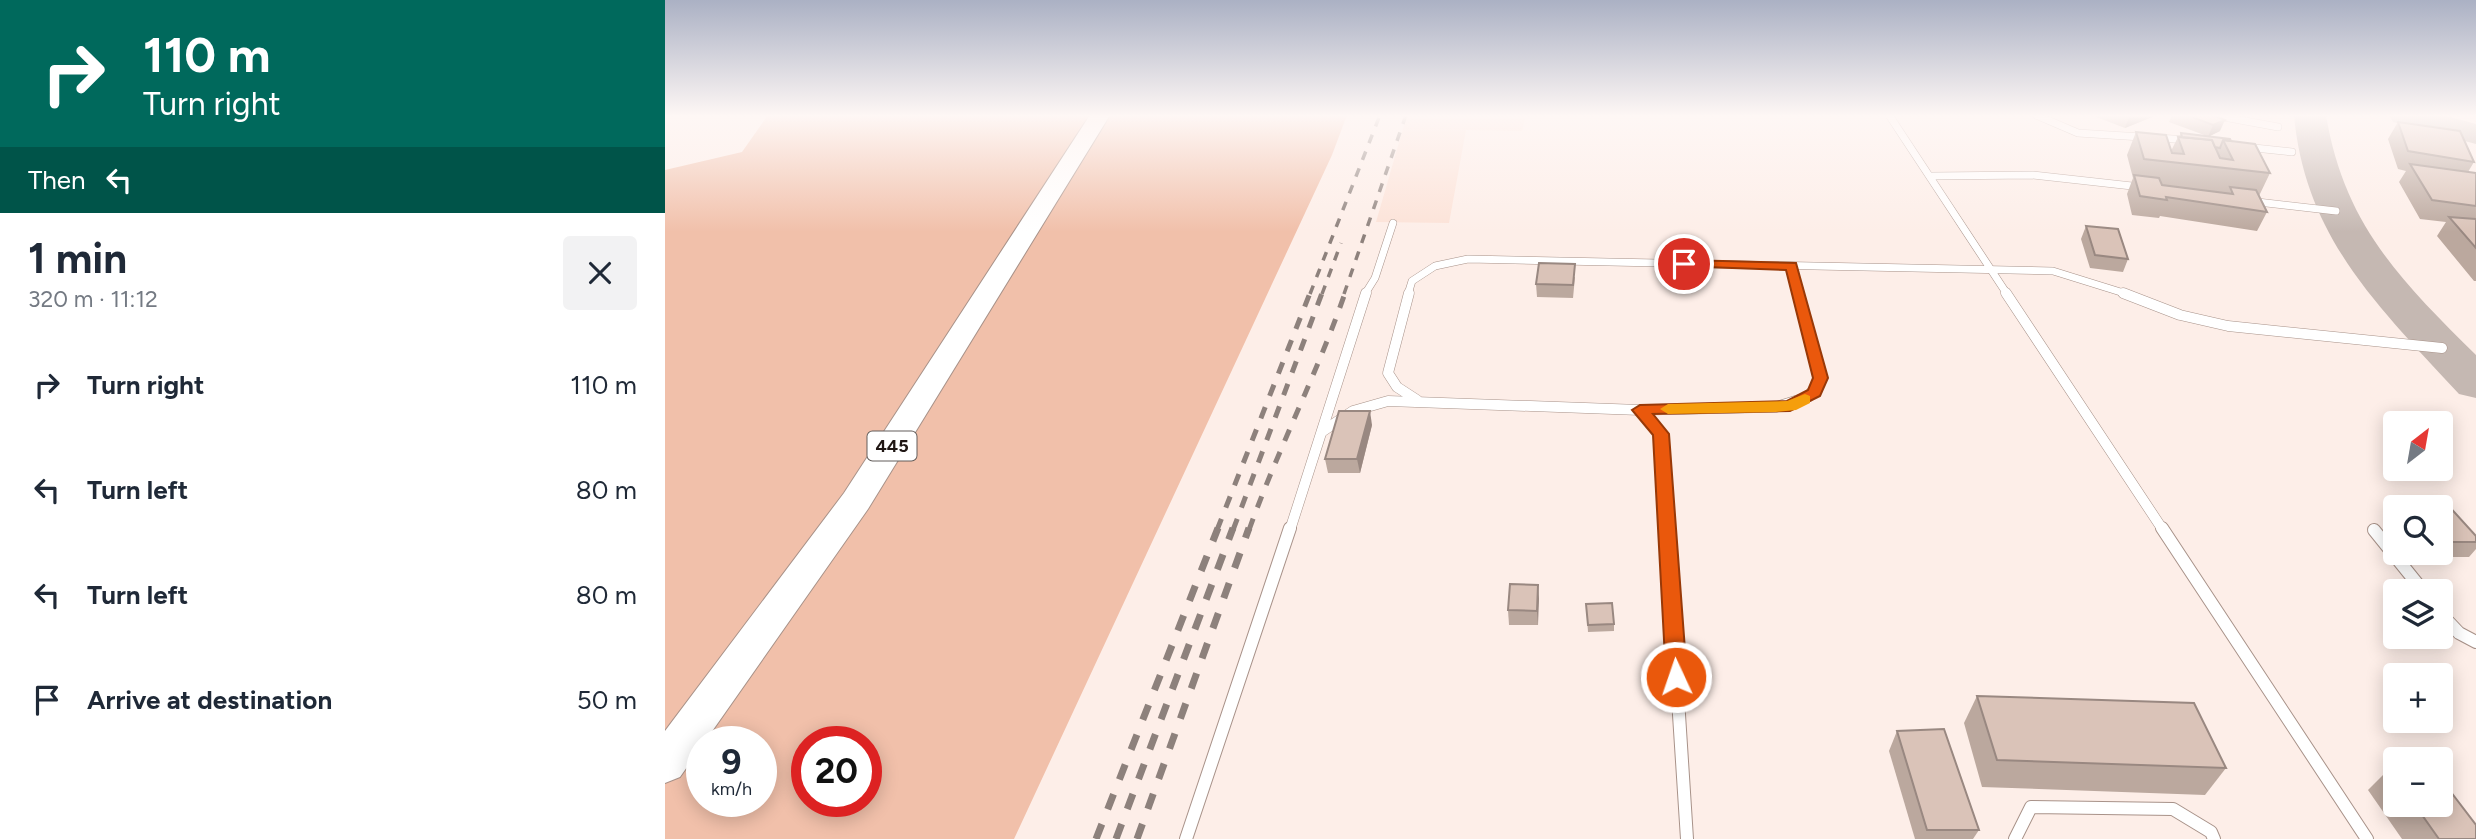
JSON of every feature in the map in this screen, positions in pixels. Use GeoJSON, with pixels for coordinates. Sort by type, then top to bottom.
{"type":"FeatureCollection","features":[{"type":"Feature","properties":{"kind":"main road","name":"445"},"geometry":{"type":"LineString","coordinates":[[665,764],[856,502],[1075,154]]}},
{"type":"Feature","properties":{"kind":"lane"},"geometry":{"type":"LineString","coordinates":[[1917,154],[2367,839]]}},
{"type":"Feature","properties":{"kind":"lane"},"geometry":{"type":"LineString","coordinates":[[2241,154],[2243,158]]}},
{"type":"Feature","properties":{"kind":"lane"},"geometry":{"type":"LineString","coordinates":[[1932,176],[2033,175],[2151,188]]}},
{"type":"Feature","properties":{"kind":"lane"},"geometry":{"type":"LineString","coordinates":[[2260,192],[2266,203]]}},
{"type":"Feature","properties":{"kind":"lane"},"geometry":{"type":"LineString","coordinates":[[2241,200],[2336,211]]}},
{"type":"Feature","properties":{"kind":"lane"},"geometry":{"type":"LineString","coordinates":[[1186,839],[1323,431],[1363,298],[1375,278],[1393,223]]}},
{"type":"Feature","properties":{"kind":"lane"},"geometry":{"type":"LineString","coordinates":[[1417,400],[1397,387],[1388,373],[1388,363],[1412,281],[1435,266],[1468,258],[2053,271],[2085,277],[2171,311],[2224,325],[2442,348]]}},
{"type":"Feature","properties":{"kind":"lane"},"geometry":{"type":"LineString","coordinates":[[1323,431],[1345,413],[1371,403],[1417,400],[1640,410],[1776,407],[1797,404],[1814,393],[1821,378],[1791,266]]}},
{"type":"Feature","properties":{"kind":"lane"},"geometry":{"type":"LineString","coordinates":[[1640,410],[1661,434],[1687,839]]}},
{"type":"Feature","properties":{"kind":"lane"},"geometry":{"type":"LineString","coordinates":[[2374,530],[2414,579]]}},
{"type":"Feature","properties":{"kind":"lane"},"geometry":{"type":"LineString","coordinates":[[2453,627],[2476,642]]}},
{"type":"Feature","properties":{"kind":"lane"},"geometry":{"type":"LineString","coordinates":[[2015,839],[2031,807],[2173,809],[2211,832],[2214,839]]}},
{"type":"Feature","properties":{"kind":"shaded area"},"geometry":{"type":"Polygon","coordinates":[[[733,154],[1332,154],[1014,839],[665,839],[665,170],[733,154]]]}},
{"type":"Feature","properties":{"kind":"shaded area"},"geometry":{"type":"Polygon","coordinates":[[[1396,154],[1462,154],[1449,223],[1376,222],[1396,154]]]}},
{"type":"Feature","properties":{"kind":"building"},"geometry":{"type":"Polygon","coordinates":[[[2143,154],[2218,154],[2220,158],[2233,160],[2230,154],[2260,154],[2270,173],[2144,159],[2143,154]]]}},
{"type":"Feature","properties":{"kind":"building"},"geometry":{"type":"Polygon","coordinates":[[[2427,154],[2470,154],[2474,162],[2427,154]]]}},
{"type":"Feature","properties":{"kind":"building"},"geometry":{"type":"Polygon","coordinates":[[[2410,164],[2476,173],[2476,206],[2432,200],[2410,164]]]}},
{"type":"Feature","properties":{"kind":"building"},"geometry":{"type":"Polygon","coordinates":[[[2134,175],[2159,178],[2162,185],[2233,194],[2230,187],[2256,190],[2267,212],[2166,197],[2167,200],[2140,196],[2134,175]]]}},
{"type":"Feature","properties":{"kind":"building"},"geometry":{"type":"Polygon","coordinates":[[[2449,217],[2476,219],[2476,248],[2449,217]]]}},
{"type":"Feature","properties":{"kind":"building"},"geometry":{"type":"Polygon","coordinates":[[[2086,226],[2118,229],[2128,259],[2095,255],[2086,226]]]}},
{"type":"Feature","properties":{"kind":"building"},"geometry":{"type":"Polygon","coordinates":[[[1539,263],[1575,264],[1573,285],[1536,284],[1539,263]]]}},
{"type":"Feature","properties":{"kind":"building"},"geometry":{"type":"Polygon","coordinates":[[[1339,411],[1370,411],[1357,459],[1325,459],[1339,411]]]}},
{"type":"Feature","properties":{"kind":"building"},"geometry":{"type":"Polygon","coordinates":[[[2453,511],[2476,536],[2476,542],[2453,542],[2453,511]]]}},
{"type":"Feature","properties":{"kind":"building"},"geometry":{"type":"Polygon","coordinates":[[[1510,584],[1538,585],[1537,611],[1508,610],[1510,584]]]}},
{"type":"Feature","properties":{"kind":"building"},"geometry":{"type":"Polygon","coordinates":[[[1612,603],[1614,624],[1588,625],[1586,604],[1612,603]]]}},
{"type":"Feature","properties":{"kind":"building"},"geometry":{"type":"Polygon","coordinates":[[[1977,696],[2194,703],[2226,768],[1997,760],[1977,696]]]}},
{"type":"Feature","properties":{"kind":"building"},"geometry":{"type":"Polygon","coordinates":[[[1944,729],[1979,830],[1927,830],[1897,731],[1944,729]]]}},
{"type":"Feature","properties":{"kind":"building"},"geometry":{"type":"Polygon","coordinates":[[[2453,795],[2476,825],[2476,839],[2439,839],[2423,817],[2453,817],[2453,795]]]}},
{"type":"Feature","properties":{"kind":"taxiway"},"geometry":{"type":"LineString","coordinates":[[2315,154],[2328,194],[2368,263],[2393,295],[2476,383]]}},
{"type":"Feature","properties":{"kind":"railway"},"geometry":{"type":"LineString","coordinates":[[1310,294],[1365,154]]}},
{"type":"Feature","properties":{"kind":"railway"},"geometry":{"type":"LineString","coordinates":[[1344,294],[1392,154]]}},
{"type":"Feature","properties":{"kind":"railway"},"geometry":{"type":"LineString","coordinates":[[1322,294],[1341,243]]}},
{"type":"Feature","properties":{"kind":"railway"},"geometry":{"type":"LineString","coordinates":[[1217,530],[1310,293]]}},
{"type":"Feature","properties":{"kind":"railway"},"geometry":{"type":"LineString","coordinates":[[1233,530],[1322,293]]}},
{"type":"Feature","properties":{"kind":"railway"},"geometry":{"type":"LineString","coordinates":[[1249,530],[1345,293]]}},
{"type":"Feature","properties":{"kind":"railway"},"geometry":{"type":"LineString","coordinates":[[1096,839],[1218,528]]}},
{"type":"Feature","properties":{"kind":"railway"},"geometry":{"type":"LineString","coordinates":[[1116,839],[1233,528]]}},
{"type":"Feature","properties":{"kind":"railway"},"geometry":{"type":"LineString","coordinates":[[1137,839],[1249,528]]}},
{"type":"Feature","properties":{"kind":"slow traffic"},"geometry":{"type":"LineString","coordinates":[[1668,409],[1790,406],[1805,399]]}},
{"type":"Feature","properties":{"kind":"route"},"geometry":{"type":"LineString","coordinates":[[1676,677],[1661,434],[1640,410],[1790,406],[1814,393],[1821,378],[1791,266],[1684,264]]}}]}
